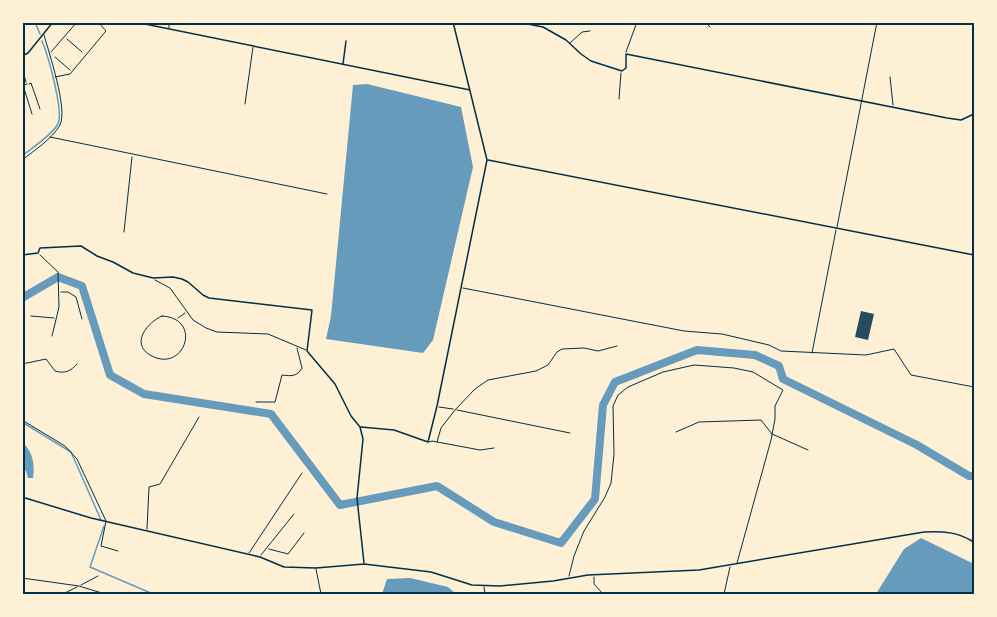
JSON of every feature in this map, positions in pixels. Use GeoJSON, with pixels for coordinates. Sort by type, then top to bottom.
{"type":"FeatureCollection","features":[{"type":"Feature","properties":{"kind":"street"},"geometry":{"type":"LineString","coordinates":[[22,56],[28,53],[53,22]]}},
{"type":"Feature","properties":{"kind":"street"},"geometry":{"type":"LineString","coordinates":[[135,22],[470,90]]}},
{"type":"Feature","properties":{"kind":"street"},"geometry":{"type":"LineString","coordinates":[[360,427],[394,430],[428,442],[437,406],[487,160],[453,22]]}},
{"type":"Feature","properties":{"kind":"street"},"geometry":{"type":"LineString","coordinates":[[517,22],[536,24],[570,43],[591,61],[622,71],[626,68],[626,54],[960,120],[975,114]]}},
{"type":"Feature","properties":{"kind":"street"},"geometry":{"type":"LineString","coordinates":[[343,65],[346,41]]}},
{"type":"Feature","properties":{"kind":"street"},"geometry":{"type":"LineString","coordinates":[[487,160],[975,255]]}},
{"type":"Feature","properties":{"kind":"street"},"geometry":{"type":"LineString","coordinates":[[22,255],[38,254],[39,248],[81,246],[133,273],[153,278],[182,279],[203,296],[209,298],[312,310],[308,351],[336,384],[351,416],[360,427],[363,440],[357,498],[364,564]]}},
{"type":"Feature","properties":{"kind":"street"},"geometry":{"type":"LineString","coordinates":[[22,497],[91,518],[260,557],[284,567],[315,568],[364,564],[431,572],[472,585],[484,586],[525,584],[594,575],[699,570],[924,532],[948,531],[975,542]]}},
{"type":"Feature","properties":{"kind":"lane"},"geometry":{"type":"LineString","coordinates":[[49,53],[76,22]]}},
{"type":"Feature","properties":{"kind":"lane"},"geometry":{"type":"LineString","coordinates":[[55,76],[70,74],[106,31],[98,22]]}},
{"type":"Feature","properties":{"kind":"lane"},"geometry":{"type":"LineString","coordinates":[[169,30],[170,22]]}},
{"type":"Feature","properties":{"kind":"lane"},"geometry":{"type":"LineString","coordinates":[[626,54],[637,22]]}},
{"type":"Feature","properties":{"kind":"lane"},"geometry":{"type":"LineString","coordinates":[[705,22],[710,27]]}},
{"type":"Feature","properties":{"kind":"lane"},"geometry":{"type":"LineString","coordinates":[[812,353],[877,22]]}},
{"type":"Feature","properties":{"kind":"lane"},"geometry":{"type":"LineString","coordinates":[[570,43],[582,32],[590,31]]}},
{"type":"Feature","properties":{"kind":"lane"},"geometry":{"type":"LineString","coordinates":[[22,160],[50,137],[59,126],[63,114],[44,35]]}},
{"type":"Feature","properties":{"kind":"lane"},"geometry":{"type":"LineString","coordinates":[[245,104],[253,47]]}},
{"type":"Feature","properties":{"kind":"lane"},"geometry":{"type":"LineString","coordinates":[[619,99],[622,71]]}},
{"type":"Feature","properties":{"kind":"lane"},"geometry":{"type":"LineString","coordinates":[[890,77],[894,107]]}},
{"type":"Feature","properties":{"kind":"lane"},"geometry":{"type":"LineString","coordinates":[[50,137],[327,194]]}},
{"type":"Feature","properties":{"kind":"lane"},"geometry":{"type":"LineString","coordinates":[[124,232],[132,155]]}},
{"type":"Feature","properties":{"kind":"lane"},"geometry":{"type":"LineString","coordinates":[[38,254],[58,272],[59,292],[52,336]]}},
{"type":"Feature","properties":{"kind":"lane"},"geometry":{"type":"LineString","coordinates":[[153,278],[174,292],[196,323],[211,330],[268,334],[308,351]]}},
{"type":"Feature","properties":{"kind":"lane"},"geometry":{"type":"LineString","coordinates":[[462,288],[684,330],[722,334],[769,345],[781,351],[866,355],[894,349],[911,375],[975,387]]}},
{"type":"Feature","properties":{"kind":"lane"},"geometry":{"type":"LineString","coordinates":[[59,292],[68,292],[76,297],[82,319]]}},
{"type":"Feature","properties":{"kind":"lane"},"geometry":{"type":"LineString","coordinates":[[176,319],[185,329],[186,336],[186,343],[177,355],[165,360],[158,359],[144,351],[141,345],[142,337],[148,324],[162,316],[176,319],[186,312]]}},
{"type":"Feature","properties":{"kind":"lane"},"geometry":{"type":"LineString","coordinates":[[31,316],[56,318]]}},
{"type":"Feature","properties":{"kind":"lane"},"geometry":{"type":"LineString","coordinates":[[256,402],[275,402],[282,375],[292,376],[300,372],[302,368],[297,346]]}},
{"type":"Feature","properties":{"kind":"lane"},"geometry":{"type":"LineString","coordinates":[[437,442],[441,428],[455,410],[483,383],[501,376],[536,371],[548,365],[556,352],[562,349],[585,348],[598,351],[617,346]]}},
{"type":"Feature","properties":{"kind":"lane"},"geometry":{"type":"LineString","coordinates":[[22,364],[46,359],[55,371],[65,372],[72,370],[77,364]]}},
{"type":"Feature","properties":{"kind":"lane"},"geometry":{"type":"LineString","coordinates":[[569,578],[574,556],[584,531],[611,483],[614,462],[613,406],[618,395],[628,387],[686,365],[734,368],[753,372],[783,390],[775,405],[772,434],[737,562]]}},
{"type":"Feature","properties":{"kind":"lane"},"geometry":{"type":"LineString","coordinates":[[437,406],[570,433]]}},
{"type":"Feature","properties":{"kind":"lane"},"geometry":{"type":"LineString","coordinates":[[147,531],[149,487],[160,484],[199,417]]}},
{"type":"Feature","properties":{"kind":"lane"},"geometry":{"type":"LineString","coordinates":[[22,420],[66,446],[77,459],[106,521],[101,546],[118,551]]}},
{"type":"Feature","properties":{"kind":"lane"},"geometry":{"type":"LineString","coordinates":[[676,432],[699,422],[761,420],[772,434],[808,450]]}},
{"type":"Feature","properties":{"kind":"lane"},"geometry":{"type":"LineString","coordinates":[[428,442],[480,450],[494,448]]}},
{"type":"Feature","properties":{"kind":"lane"},"geometry":{"type":"LineString","coordinates":[[248,554],[302,473]]}},
{"type":"Feature","properties":{"kind":"lane"},"geometry":{"type":"LineString","coordinates":[[260,557],[294,514]]}},
{"type":"Feature","properties":{"kind":"lane"},"geometry":{"type":"LineString","coordinates":[[267,549],[288,554],[304,533]]}},
{"type":"Feature","properties":{"kind":"lane"},"geometry":{"type":"LineString","coordinates":[[724,594],[731,564]]}},
{"type":"Feature","properties":{"kind":"lane"},"geometry":{"type":"LineString","coordinates":[[315,568],[321,594]]}},
{"type":"Feature","properties":{"kind":"lane"},"geometry":{"type":"LineString","coordinates":[[594,575],[594,584],[603,594]]}},
{"type":"Feature","properties":{"kind":"lane"},"geometry":{"type":"LineString","coordinates":[[63,594],[98,576]]}},
{"type":"Feature","properties":{"kind":"lane"},"geometry":{"type":"LineString","coordinates":[[22,578],[79,586],[105,594]]}},
{"type":"Feature","properties":{"kind":"lane"},"geometry":{"type":"LineString","coordinates":[[484,586],[485,594]]}},
{"type":"Feature","properties":{"kind":"path"},"geometry":{"type":"LineString","coordinates":[[65,37],[86,55]]}},
{"type":"Feature","properties":{"kind":"path"},"geometry":{"type":"LineString","coordinates":[[49,53],[72,71]]}},
{"type":"Feature","properties":{"kind":"path"},"geometry":{"type":"LineString","coordinates":[[22,68],[27,84]]}},
{"type":"Feature","properties":{"kind":"path"},"geometry":{"type":"LineString","coordinates":[[32,114],[23,85],[31,82],[40,109]]}},
{"type":"Feature","properties":{"kind":"water"},"geometry":{"type":"Polygon","coordinates":[[[367,84],[461,107],[473,167],[433,340],[423,353],[326,339],[331,316],[353,85],[367,84]]]}},
{"type":"Feature","properties":{"kind":"water"},"geometry":{"type":"Polygon","coordinates":[[[23,443],[32,459],[33,478],[28,478],[23,467],[23,443]]]}},
{"type":"Feature","properties":{"kind":"water"},"geometry":{"type":"Polygon","coordinates":[[[921,538],[974,564],[974,594],[876,594],[904,549],[921,538]]]}},
{"type":"Feature","properties":{"kind":"water"},"geometry":{"type":"Polygon","coordinates":[[[410,578],[448,587],[456,594],[382,594],[387,579],[410,578]]]}},
{"type":"Feature","properties":{"kind":"building"},"geometry":{"type":"Polygon","coordinates":[[[861,311],[874,314],[868,340],[855,337],[861,311]]]}},
{"type":"Feature","properties":{"kind":"waterway"},"geometry":{"type":"LineString","coordinates":[[35,22],[40,34]]}},
{"type":"Feature","properties":{"kind":"waterway"},"geometry":{"type":"LineString","coordinates":[[22,156],[42,141],[58,124],[59,108],[42,41]]}},
{"type":"Feature","properties":{"kind":"waterway"},"geometry":{"type":"LineString","coordinates":[[22,298],[58,277],[82,286],[110,375],[144,394],[271,414],[340,505],[437,486],[494,522],[561,543],[595,499],[603,405],[615,382],[697,350],[755,355],[779,366],[783,379],[917,445],[969,476],[974,476]]}},
{"type":"Feature","properties":{"kind":"waterway"},"geometry":{"type":"LineString","coordinates":[[22,422],[71,452],[101,520]]}},
{"type":"Feature","properties":{"kind":"waterway"},"geometry":{"type":"LineString","coordinates":[[104,526],[90,567],[153,594]]}}]}
